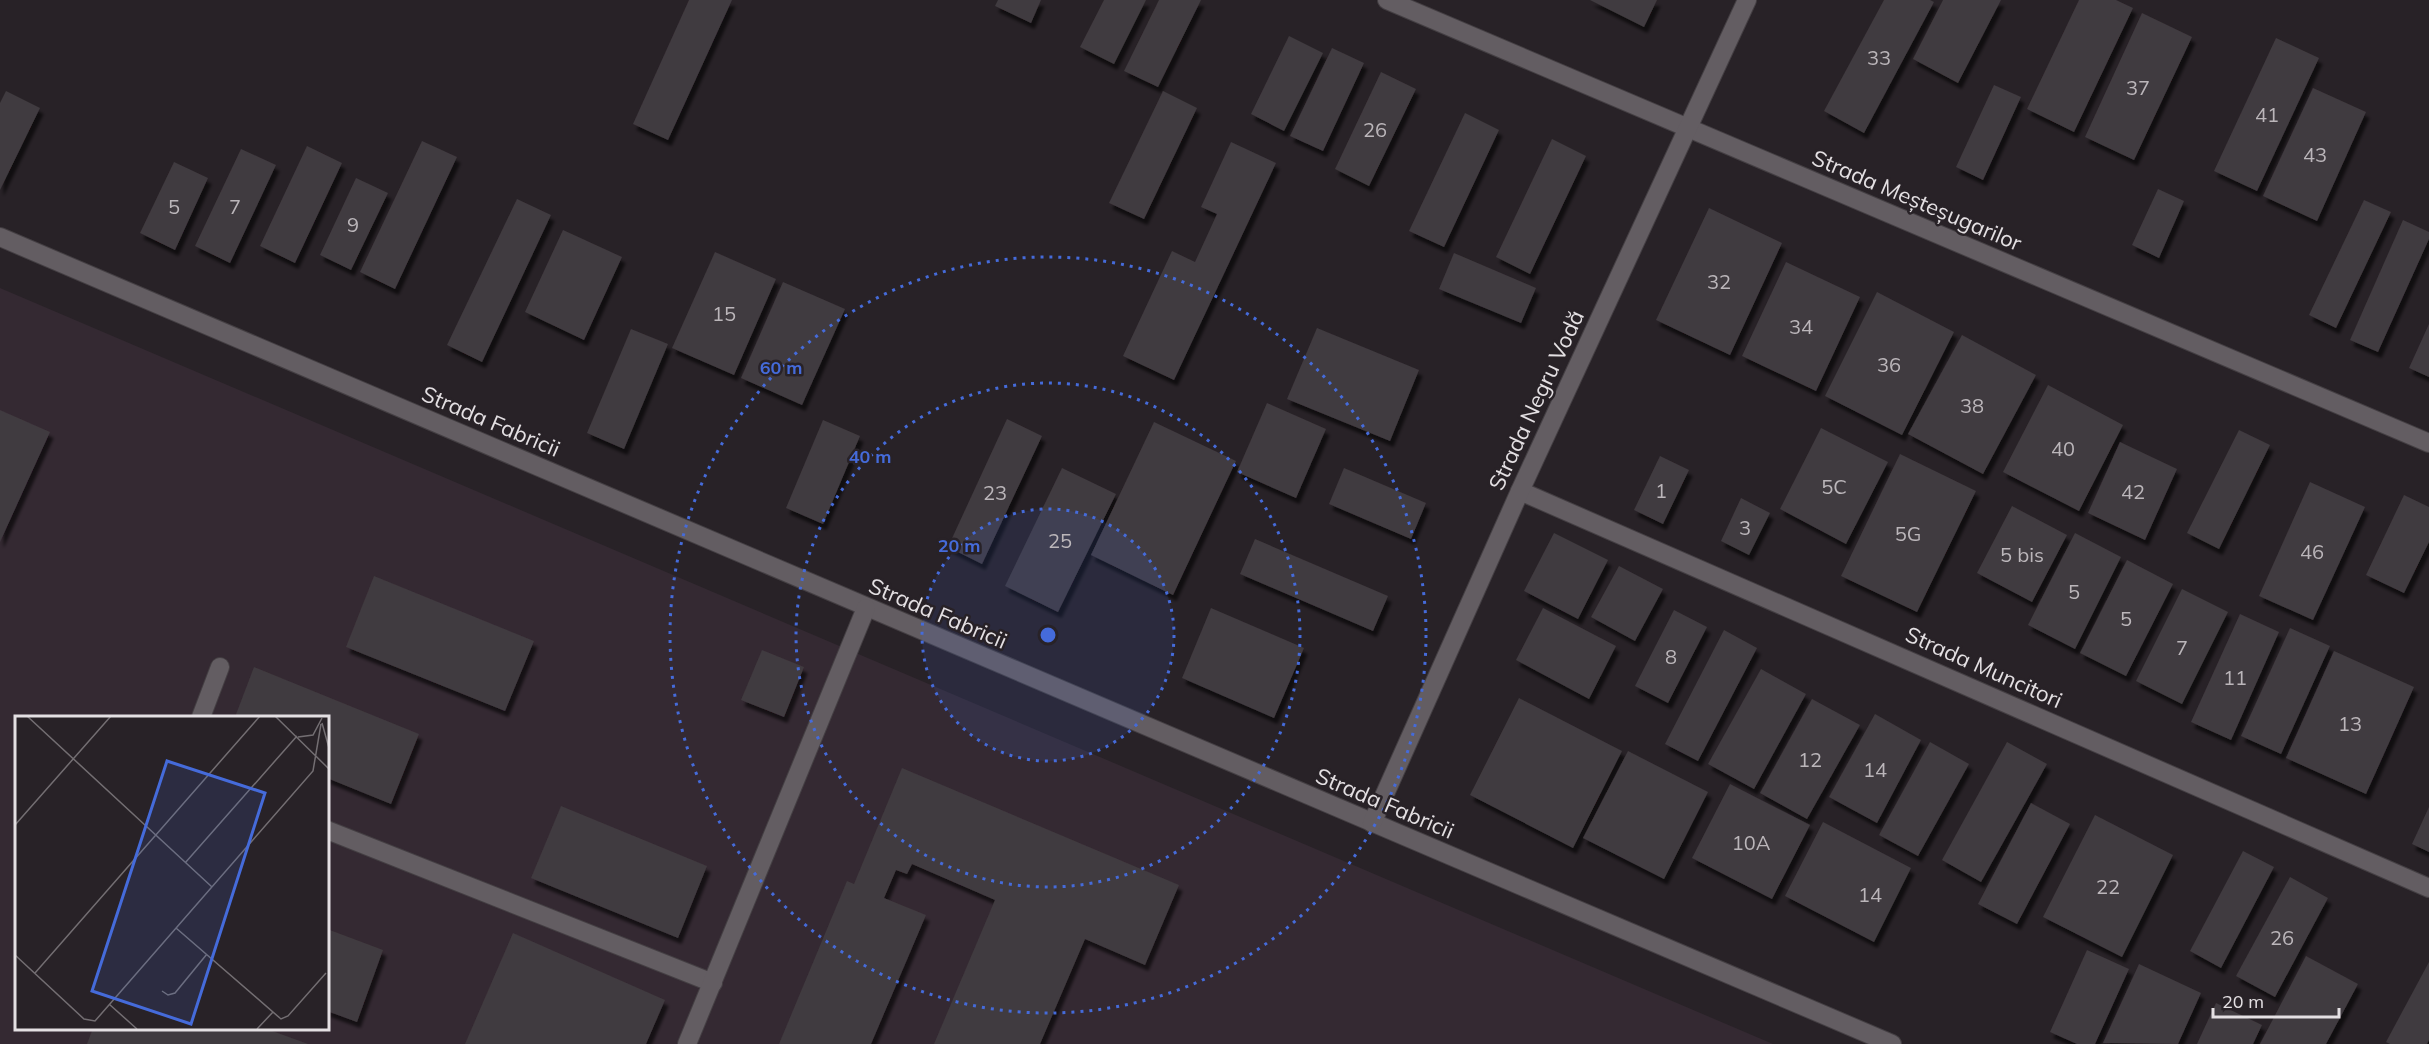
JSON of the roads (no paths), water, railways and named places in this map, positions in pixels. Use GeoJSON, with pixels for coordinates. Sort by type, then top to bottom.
{"type":"FeatureCollection","features":[{"type":"Feature","properties":{"kind":"street","name":"Strada Meșteșugarilor"},"geometry":{"type":"LineString","coordinates":[[1387,0],[2429,443]]}},
{"type":"Feature","properties":{"kind":"street","name":"Strada Negru Vodă"},"geometry":{"type":"LineString","coordinates":[[1372,823],[1520,491],[1748,0]]}},
{"type":"Feature","properties":{"kind":"street","name":"Strada Fabricii"},"geometry":{"type":"LineString","coordinates":[[0,237],[1892,1044]]}},
{"type":"Feature","properties":{"kind":"street","name":"Strada Muncitori"},"geometry":{"type":"LineString","coordinates":[[1520,491],[2429,888]]}},
{"type":"Feature","properties":{"kind":"street"},"geometry":{"type":"LineString","coordinates":[[687,1044],[866,608]]}},
{"type":"Feature","properties":{"kind":"street"},"geometry":{"type":"LineString","coordinates":[[201,716],[220,667]]}},
{"type":"Feature","properties":{"kind":"street"},"geometry":{"type":"LineString","coordinates":[[328,830],[713,983]]}}]}
